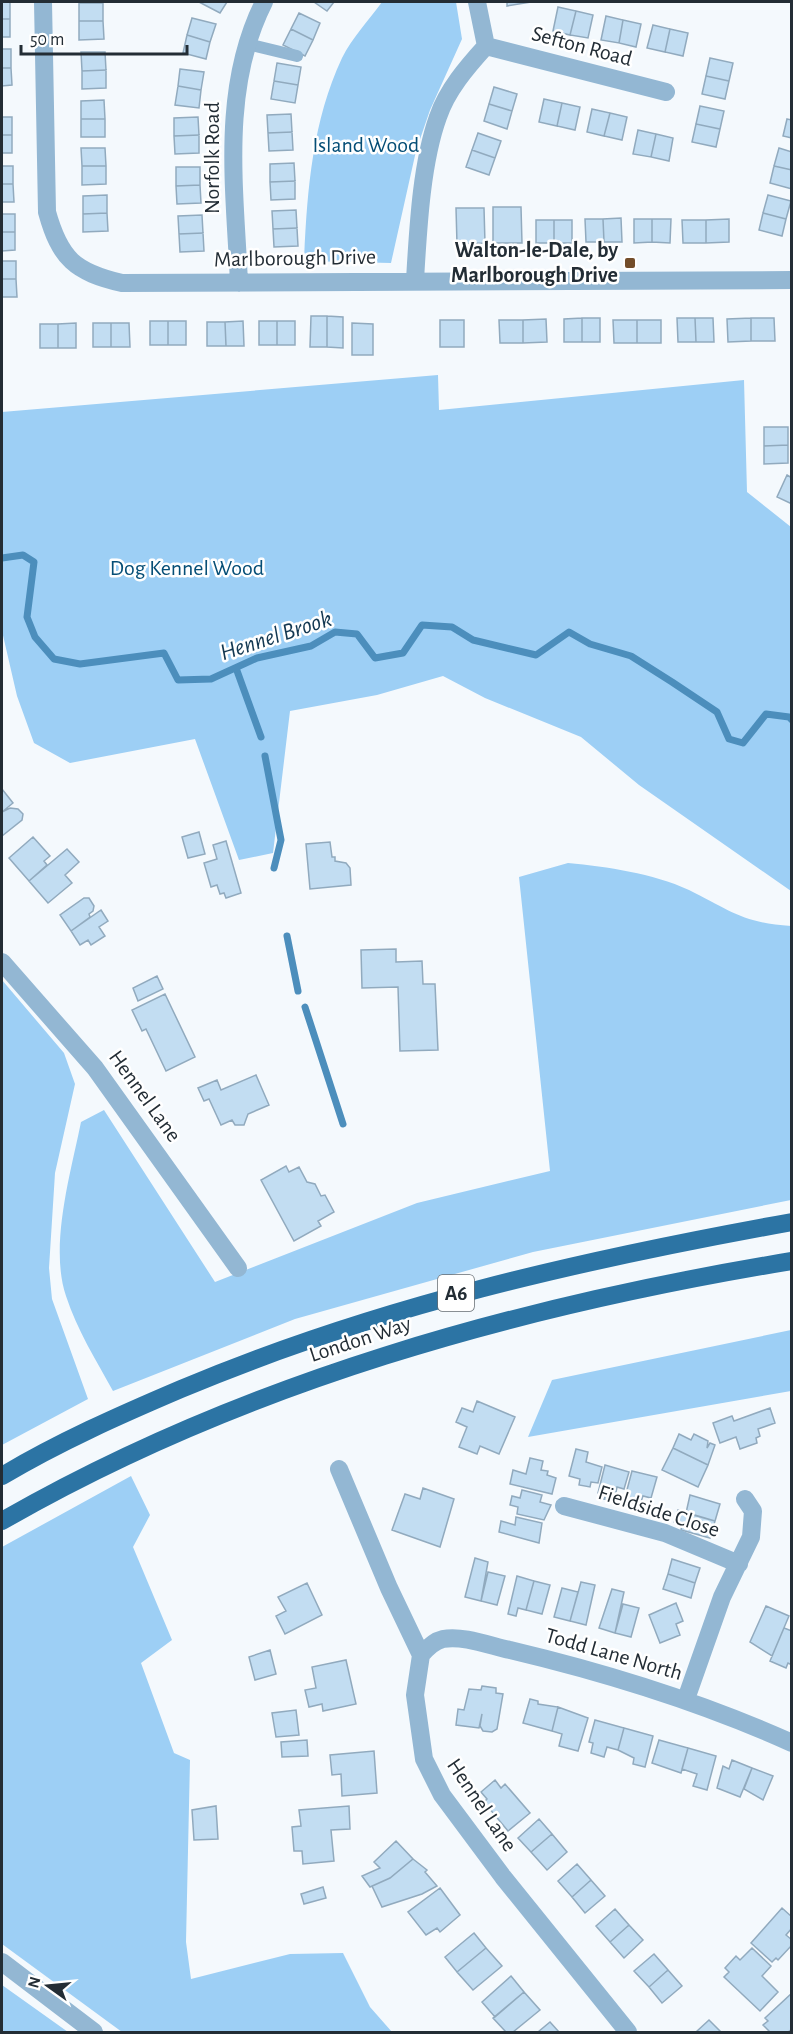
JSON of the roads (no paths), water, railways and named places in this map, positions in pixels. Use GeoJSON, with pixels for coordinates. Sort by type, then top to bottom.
{"type":"FeatureCollection","features":[{"type":"Feature","properties":{"kind":"highway","name":"London Way"},"geometry":{"type":"LineString","coordinates":[[2,1476],[134,1409],[242,1364],[351,1324],[471,1289],[600,1258],[792,1222]]}},
{"type":"Feature","properties":{"kind":"highway","name":"London Way"},"geometry":{"type":"LineString","coordinates":[[2,1521],[41,1498],[147,1447],[260,1399],[382,1355],[467,1331],[615,1295],[792,1261]]}},
{"type":"Feature","properties":{"kind":"street","name":"Marlborough Drive"},"geometry":{"type":"LineString","coordinates":[[43,2],[47,213],[54,240],[71,262],[94,276],[122,283],[792,280]]}},
{"type":"Feature","properties":{"kind":"street","name":"Norfolk Road"},"geometry":{"type":"LineString","coordinates":[[239,283],[233,137],[236,87],[247,44],[264,2]]}},
{"type":"Feature","properties":{"kind":"street"},"geometry":{"type":"LineString","coordinates":[[415,280],[418,228],[429,147],[438,117],[453,86],[486,46],[477,2]]}},
{"type":"Feature","properties":{"kind":"street","name":"Sefton Road"},"geometry":{"type":"LineString","coordinates":[[486,46],[666,92]]}},
{"type":"Feature","properties":{"kind":"street","name":"Hennel Lane"},"geometry":{"type":"LineString","coordinates":[[2,963],[95,1068],[238,1268]]}},
{"type":"Feature","properties":{"kind":"street"},"geometry":{"type":"LineString","coordinates":[[339,1469],[388,1587],[421,1654]]}},
{"type":"Feature","properties":{"kind":"street","name":"Fieldside Close"},"geometry":{"type":"LineString","coordinates":[[686,1699],[722,1597],[751,1537],[753,1511],[745,1499]]}},
{"type":"Feature","properties":{"kind":"street","name":"Fieldside Close"},"geometry":{"type":"LineString","coordinates":[[564,1506],[665,1533],[739,1564]]}},
{"type":"Feature","properties":{"kind":"street","name":"Todd Lane North"},"geometry":{"type":"LineString","coordinates":[[421,1654],[443,1639],[463,1640],[558,1662],[686,1699],[727,1714],[792,1743]]}},
{"type":"Feature","properties":{"kind":"street","name":"Hennel Lane"},"geometry":{"type":"LineString","coordinates":[[421,1654],[415,1695],[419,1733],[424,1759],[442,1795],[503,1878],[628,2032]]}},
{"type":"Feature","properties":{"kind":"street"},"geometry":{"type":"LineString","coordinates":[[2,1962],[94,2032]]}},
{"type":"Feature","properties":{"kind":"lane"},"geometry":{"type":"LineString","coordinates":[[247,44],[297,56]]}},
{"type":"Feature","properties":{"kind":"waterway","name":"Hennel Brook"},"geometry":{"type":"LineString","coordinates":[[2,558],[23,555],[34,562],[27,617],[35,637],[54,659],[80,664],[164,653],[178,680],[211,679],[257,658],[311,646],[335,632],[357,634],[375,658],[403,653],[422,625],[452,627],[473,640],[536,655],[569,632],[590,644],[631,656],[717,712],[729,739],[743,743],[766,714],[789,717],[792,720]]}},
{"type":"Feature","properties":{"kind":"waterway"},"geometry":{"type":"LineString","coordinates":[[236,668],[261,737]]}},
{"type":"Feature","properties":{"kind":"waterway"},"geometry":{"type":"LineString","coordinates":[[265,756],[281,840],[274,868]]}},
{"type":"Feature","properties":{"kind":"waterway"},"geometry":{"type":"LineString","coordinates":[[287,936],[298,991]]}},
{"type":"Feature","properties":{"kind":"waterway"},"geometry":{"type":"LineString","coordinates":[[305,1007],[343,1124]]}},
{"type":"Feature","properties":{"kind":"place","name":"Walton-le-Dale, by Marlborough Drive"},"geometry":{"type":"Point","coordinates":[630,263]}},
{"type":"Feature","properties":{"kind":"park label","name":"Island Wood"},"geometry":{"type":"Point","coordinates":[366,145]}},
{"type":"Feature","properties":{"kind":"park label","name":"Dog Kennel Wood"},"geometry":{"type":"Point","coordinates":[187,568]}}]}
